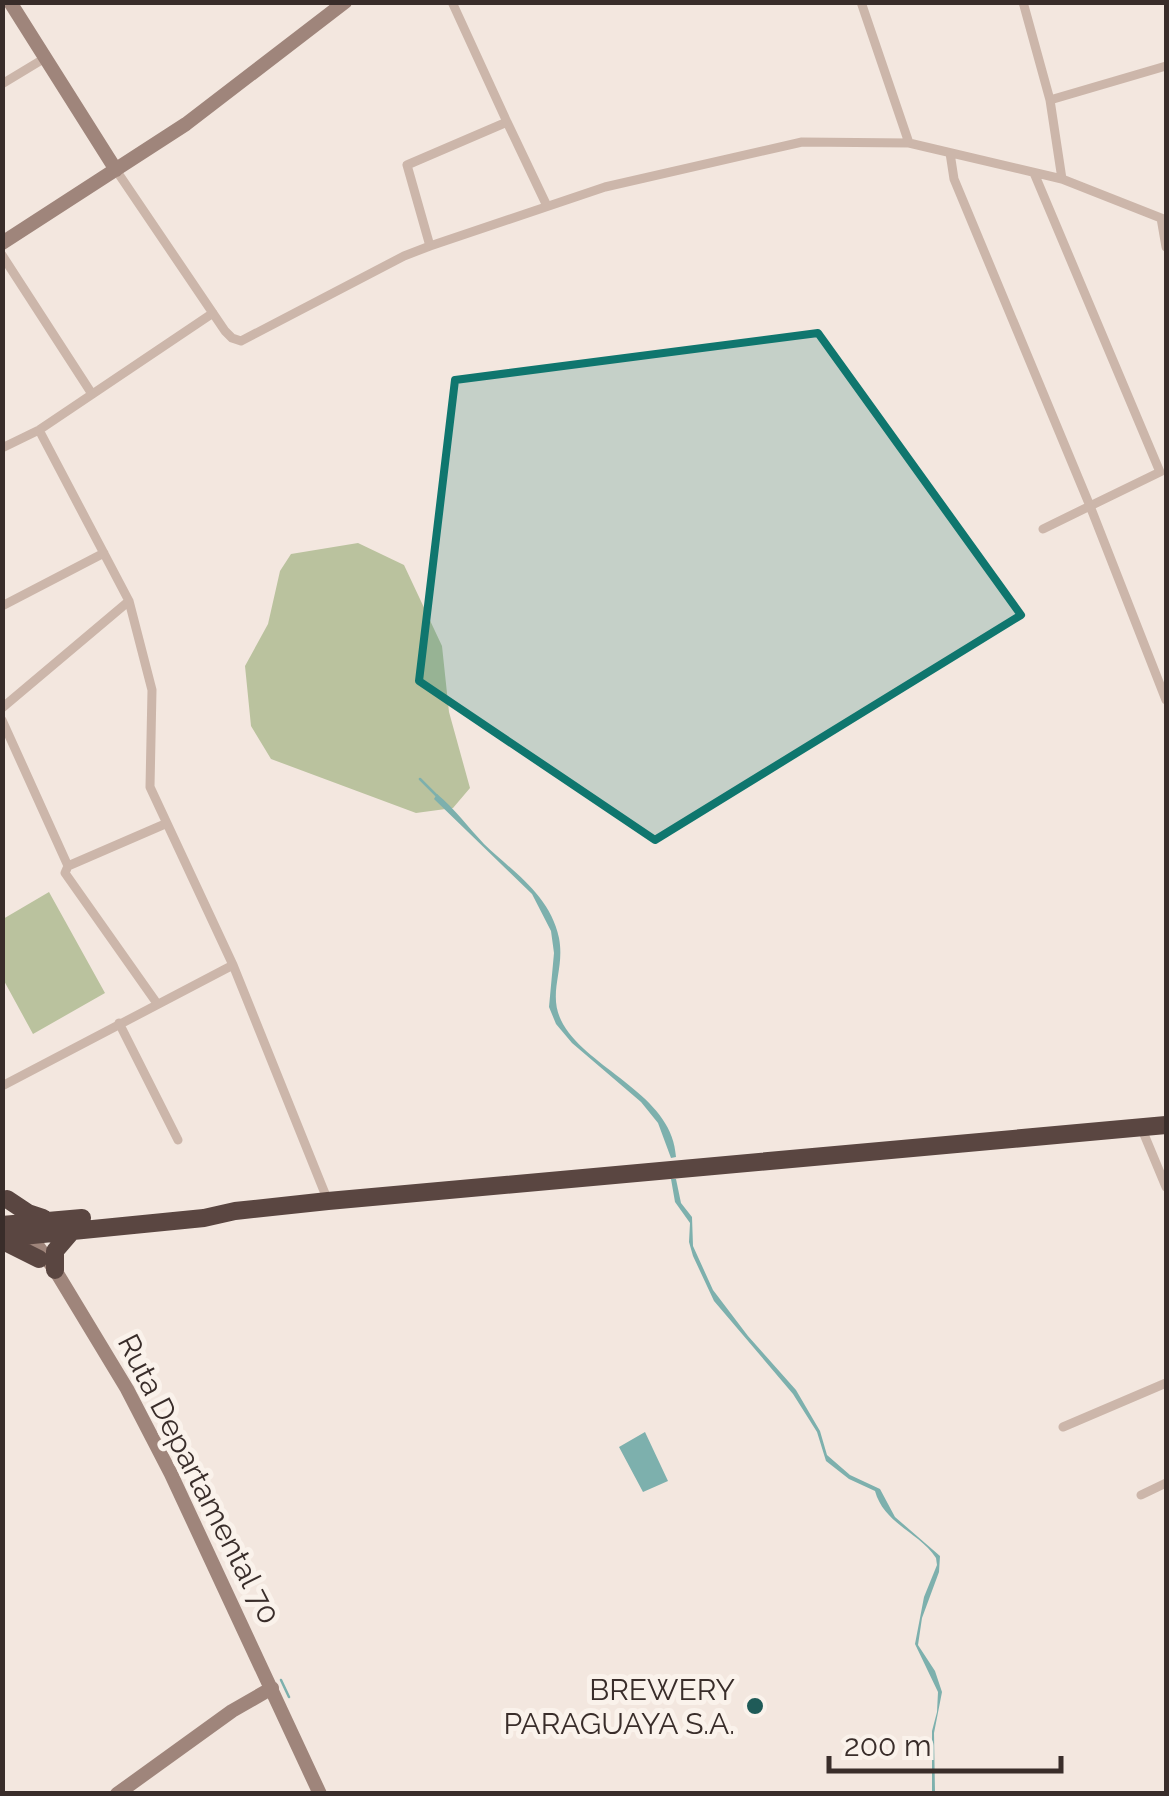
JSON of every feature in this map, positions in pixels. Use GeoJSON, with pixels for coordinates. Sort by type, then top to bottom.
{"type":"FeatureCollection","features":[{"type":"Feature","properties":{"kind":"highway"},"geometry":{"type":"LineString","coordinates":[[14,1232],[204,1218],[328,1201],[1166,1124]]}},
{"type":"Feature","properties":{"kind":"highway"},"geometry":{"type":"LineString","coordinates":[[4,1199],[28,1213],[53,1220]]}},
{"type":"Feature","properties":{"kind":"highway"},"geometry":{"type":"LineString","coordinates":[[14,1232],[53,1220],[235,1211]]}},
{"type":"Feature","properties":{"kind":"highway"},"geometry":{"type":"LineString","coordinates":[[14,1232],[47,1264],[73,1230]]}},
{"type":"Feature","properties":{"kind":"main road"},"geometry":{"type":"LineString","coordinates":[[10,2],[116,170]]}},
{"type":"Feature","properties":{"kind":"main road"},"geometry":{"type":"LineString","coordinates":[[2,244],[186,124],[345,2]]}},
{"type":"Feature","properties":{"kind":"main road"},"geometry":{"type":"LineString","coordinates":[[4,1199],[14,1232]]}},
{"type":"Feature","properties":{"kind":"main road","name":"Ruta Departamental 70"},"geometry":{"type":"LineString","coordinates":[[14,1232],[47,1264],[82,1324],[91,1328],[128,1390],[320,1794]]}},
{"type":"Feature","properties":{"kind":"main road"},"geometry":{"type":"LineString","coordinates":[[116,1794],[232,1711],[272,1688]]}},
{"type":"Feature","properties":{"kind":"street"},"geometry":{"type":"LineString","coordinates":[[452,2],[547,206]]}},
{"type":"Feature","properties":{"kind":"street"},"geometry":{"type":"LineString","coordinates":[[860,2],[908,143]]}},
{"type":"Feature","properties":{"kind":"street"},"geometry":{"type":"LineString","coordinates":[[1023,2],[1050,100],[1062,179]]}},
{"type":"Feature","properties":{"kind":"street"},"geometry":{"type":"LineString","coordinates":[[2,84],[45,58]]}},
{"type":"Feature","properties":{"kind":"street"},"geometry":{"type":"LineString","coordinates":[[1050,100],[1166,66]]}},
{"type":"Feature","properties":{"kind":"street"},"geometry":{"type":"LineString","coordinates":[[430,246],[407,165],[507,122]]}},
{"type":"Feature","properties":{"kind":"street"},"geometry":{"type":"LineString","coordinates":[[116,170],[232,338],[251,338],[430,246],[606,186],[802,142],[908,143],[1062,179],[1164,219],[1166,247]]}},
{"type":"Feature","properties":{"kind":"street"},"geometry":{"type":"LineString","coordinates":[[950,153],[954,179],[1166,700]]}},
{"type":"Feature","properties":{"kind":"street"},"geometry":{"type":"LineString","coordinates":[[1034,173],[1160,472],[1043,528]]}},
{"type":"Feature","properties":{"kind":"street"},"geometry":{"type":"LineString","coordinates":[[2,256],[92,394]]}},
{"type":"Feature","properties":{"kind":"street"},"geometry":{"type":"LineString","coordinates":[[2,448],[39,430],[213,313]]}},
{"type":"Feature","properties":{"kind":"street"},"geometry":{"type":"LineString","coordinates":[[39,430],[129,601],[152,690],[150,787],[232,965],[328,1201]]}},
{"type":"Feature","properties":{"kind":"street"},"geometry":{"type":"LineString","coordinates":[[2,606],[104,553]]}},
{"type":"Feature","properties":{"kind":"street"},"geometry":{"type":"LineString","coordinates":[[2,708],[129,601]]}},
{"type":"Feature","properties":{"kind":"street"},"geometry":{"type":"LineString","coordinates":[[2,720],[68,866]]}},
{"type":"Feature","properties":{"kind":"street"},"geometry":{"type":"LineString","coordinates":[[156,1002],[65,873],[68,866],[165,824]]}},
{"type":"Feature","properties":{"kind":"street"},"geometry":{"type":"LineString","coordinates":[[2,1086],[232,965]]}},
{"type":"Feature","properties":{"kind":"street"},"geometry":{"type":"LineString","coordinates":[[118,1023],[178,1140]]}},
{"type":"Feature","properties":{"kind":"street"},"geometry":{"type":"LineString","coordinates":[[1140,1127],[1166,1186]]}},
{"type":"Feature","properties":{"kind":"street"},"geometry":{"type":"LineString","coordinates":[[1063,1427],[1166,1384]]}},
{"type":"Feature","properties":{"kind":"street"},"geometry":{"type":"LineString","coordinates":[[1141,1495],[1166,1483]]}},
{"type":"Feature","properties":{"kind":"highlighted area"},"geometry":{"type":"Polygon","coordinates":[[[818,333],[1021,615],[655,840],[419,681],[455,380],[818,333]]]}},
{"type":"Feature","properties":{"kind":"green space"},"geometry":{"type":"Polygon","coordinates":[[[358,543],[404,565],[442,646],[449,712],[470,788],[453,808],[416,813],[271,759],[251,726],[245,666],[268,624],[280,571],[291,554],[358,543]]]}},
{"type":"Feature","properties":{"kind":"green space"},"geometry":{"type":"Polygon","coordinates":[[[49,892],[105,993],[33,1034],[3,979],[3,919],[49,892]]]}},
{"type":"Feature","properties":{"kind":"water"},"geometry":{"type":"Polygon","coordinates":[[[437,794],[548,909],[559,938],[556,997],[561,1020],[583,1048],[663,1119],[676,1157],[671,1158],[658,1123],[641,1102],[572,1043],[556,1024],[549,1007],[554,953],[551,931],[532,894],[434,799],[437,794]]]}},
{"type":"Feature","properties":{"kind":"water"},"geometry":{"type":"Polygon","coordinates":[[[671,1179],[676,1179],[681,1203],[692,1217],[693,1246],[713,1290],[796,1390],[820,1431],[827,1455],[850,1475],[880,1489],[895,1517],[940,1556],[918,1645],[935,1671],[942,1692],[934,1733],[935,1793],[932,1731],[938,1692],[915,1644],[936,1558],[886,1512],[875,1491],[849,1479],[826,1461],[817,1432],[793,1394],[714,1301],[693,1256],[690,1223],[675,1202],[671,1179]]]}},
{"type":"Feature","properties":{"kind":"water"},"geometry":{"type":"Polygon","coordinates":[[[645,1432],[668,1481],[643,1492],[619,1447],[645,1432]]]}},
{"type":"Feature","properties":{"kind":"waterway"},"geometry":{"type":"LineString","coordinates":[[420,779],[437,796]]}},
{"type":"Feature","properties":{"kind":"waterway"},"geometry":{"type":"LineString","coordinates":[[281,1680],[289,1697]]}},
{"type":"Feature","properties":{"kind":"place","name":"BREWERY PARAGUAYA S.A."},"geometry":{"type":"Point","coordinates":[755,1706]}}]}
